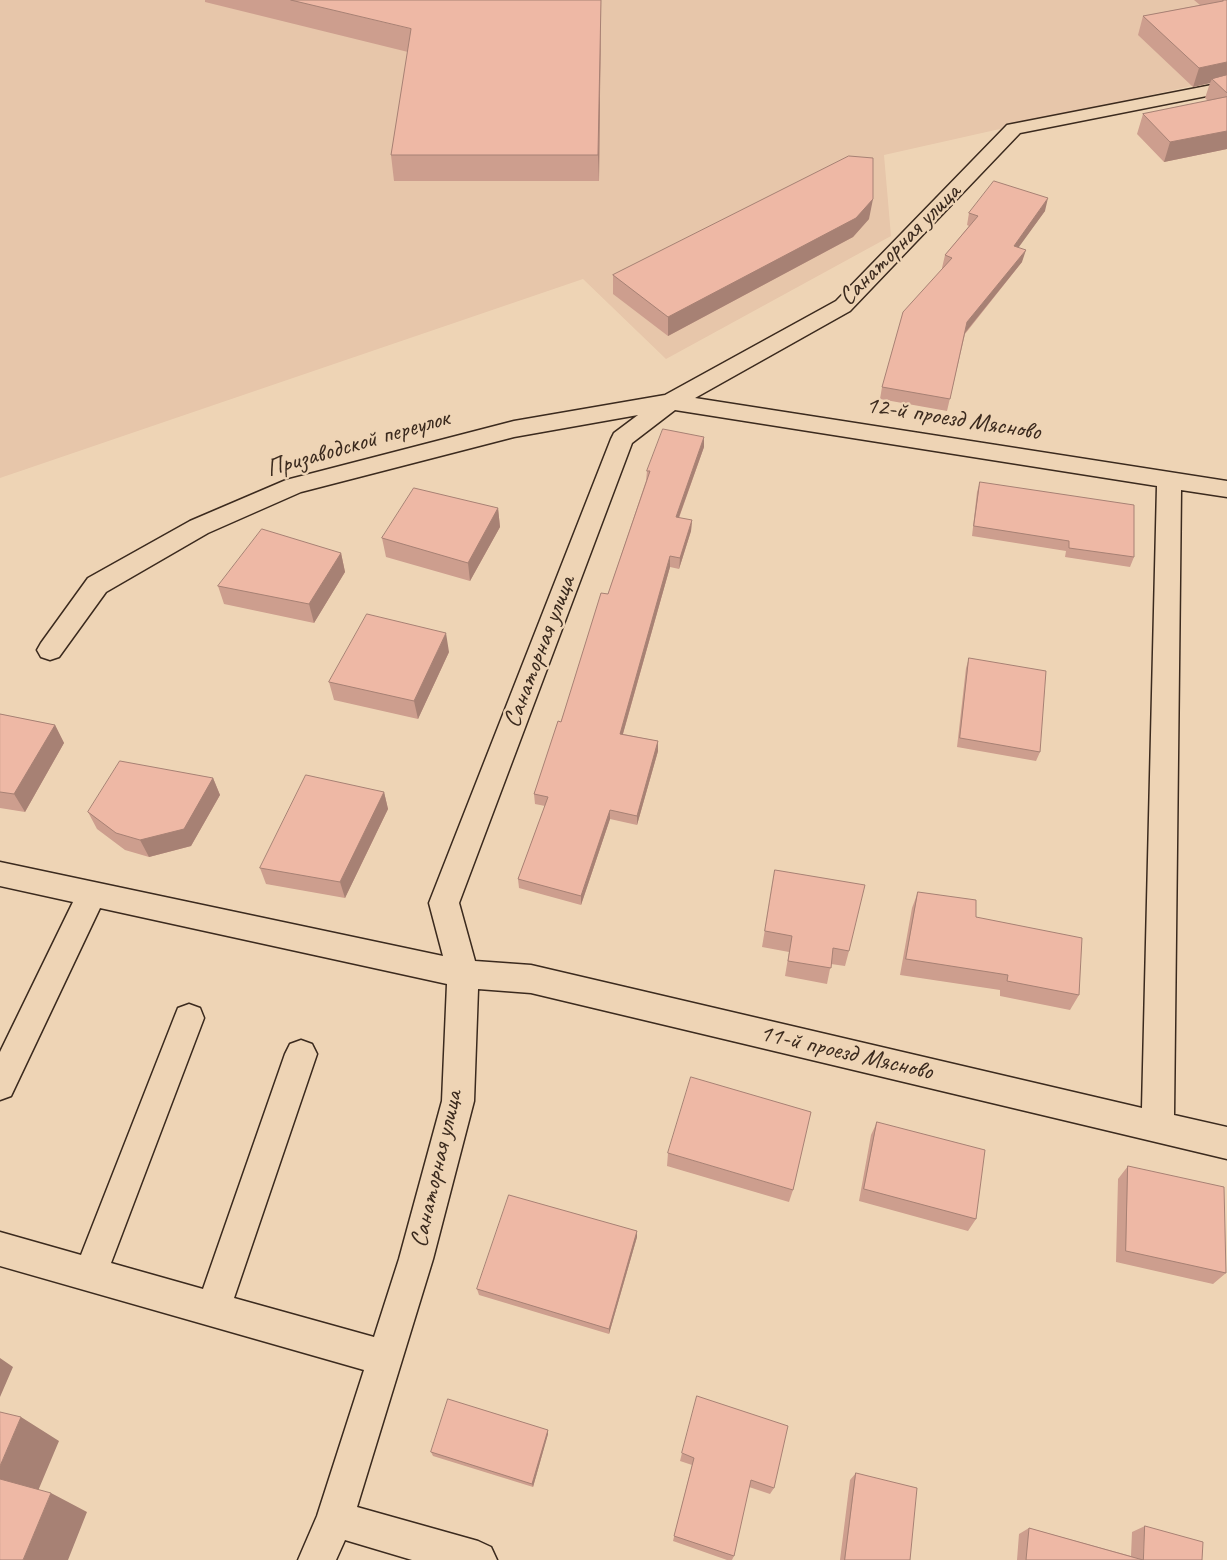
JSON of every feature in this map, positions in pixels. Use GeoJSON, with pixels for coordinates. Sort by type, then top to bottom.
{"type":"FeatureCollection","features":[{"type":"Feature","properties":{"kind":"street","name":"Санаторная улица"},"geometry":{"type":"LineString","coordinates":[[317,1560],[335,1519],[416,1259],[458,1101],[463,974],[444,903],[622,439],[672,402],[843,306],[1014,128],[1227,87]]}},
{"type":"Feature","properties":{"kind":"street","name":"12-й проезд Мясново"},"geometry":{"type":"LineString","coordinates":[[672,402],[1227,489]]}},
{"type":"Feature","properties":{"kind":"street","name":"Призаводской переулок"},"geometry":{"type":"LineString","coordinates":[[50,650],[97,585],[199,527],[294,486],[514,429],[672,402]]}},
{"type":"Feature","properties":{"kind":"street"},"geometry":{"type":"LineString","coordinates":[[1158,1127],[1169,480]]}},
{"type":"Feature","properties":{"kind":"street","name":"11-й проезд Мясново"},"geometry":{"type":"LineString","coordinates":[[0,874],[463,974],[531,979],[1227,1143]]}},
{"type":"Feature","properties":{"kind":"street"},"geometry":{"type":"LineString","coordinates":[[0,1086],[92,894]]}},
{"type":"Feature","properties":{"kind":"street"},"geometry":{"type":"LineString","coordinates":[[90,1275],[189,1018]]}},
{"type":"Feature","properties":{"kind":"street"},"geometry":{"type":"LineString","coordinates":[[213,1310],[301,1054]]}},
{"type":"Feature","properties":{"kind":"street"},"geometry":{"type":"LineString","coordinates":[[0,1250],[385,1358]]}},
{"type":"Feature","properties":{"kind":"street"},"geometry":{"type":"LineString","coordinates":[[335,1519],[478,1560]]}},
{"type":"Feature","properties":{"kind":"shaded area"},"geometry":{"type":"Polygon","coordinates":[[[0,0],[1227,0],[1227,78],[884,155],[891,236],[666,359],[583,279],[0,478],[0,0]]]}},
{"type":"Feature","properties":{"kind":"building"},"geometry":{"type":"Polygon","coordinates":[[[291,0],[601,0],[598,155],[391,155],[411,29],[291,0]]]}},
{"type":"Feature","properties":{"kind":"building"},"geometry":{"type":"Polygon","coordinates":[[[1227,0],[1227,62],[1199,68],[1143,16],[1223,1],[1227,0]]]}},
{"type":"Feature","properties":{"kind":"building"},"geometry":{"type":"Polygon","coordinates":[[[1227,75],[1227,93],[1212,79],[1227,75]]]}},
{"type":"Feature","properties":{"kind":"building"},"geometry":{"type":"Polygon","coordinates":[[[1227,97],[1227,131],[1170,142],[1143,114],[1227,97]]]}},
{"type":"Feature","properties":{"kind":"building"},"geometry":{"type":"Polygon","coordinates":[[[849,156],[873,158],[873,199],[856,218],[668,317],[613,275],[849,156]]]}},
{"type":"Feature","properties":{"kind":"building"},"geometry":{"type":"Polygon","coordinates":[[[994,181],[1048,198],[1014,246],[1026,250],[967,322],[950,399],[882,387],[903,312],[952,258],[945,255],[978,216],[969,213],[994,181]]]}},
{"type":"Feature","properties":{"kind":"building"},"geometry":{"type":"Polygon","coordinates":[[[663,429],[704,437],[676,517],[692,520],[680,558],[670,556],[620,734],[658,741],[637,816],[610,810],[581,896],[518,879],[548,797],[534,794],[558,721],[561,722],[601,593],[608,594],[650,471],[647,471],[663,429]]]}},
{"type":"Feature","properties":{"kind":"building"},"geometry":{"type":"Polygon","coordinates":[[[980,482],[1134,505],[1134,557],[1069,548],[1069,541],[974,526],[980,482]]]}},
{"type":"Feature","properties":{"kind":"building"},"geometry":{"type":"Polygon","coordinates":[[[414,488],[498,508],[468,563],[382,538],[414,488]]]}},
{"type":"Feature","properties":{"kind":"building"},"geometry":{"type":"Polygon","coordinates":[[[262,529],[341,553],[309,604],[218,586],[262,529]]]}},
{"type":"Feature","properties":{"kind":"building"},"geometry":{"type":"Polygon","coordinates":[[[367,614],[446,633],[414,701],[329,682],[367,614]]]}},
{"type":"Feature","properties":{"kind":"building"},"geometry":{"type":"Polygon","coordinates":[[[969,658],[1046,671],[1040,752],[960,738],[969,658]]]}},
{"type":"Feature","properties":{"kind":"building"},"geometry":{"type":"Polygon","coordinates":[[[0,714],[55,725],[14,794],[0,792],[0,714]]]}},
{"type":"Feature","properties":{"kind":"building"},"geometry":{"type":"Polygon","coordinates":[[[120,761],[213,778],[184,829],[140,840],[116,833],[88,812],[120,761]]]}},
{"type":"Feature","properties":{"kind":"building"},"geometry":{"type":"Polygon","coordinates":[[[306,775],[384,792],[340,882],[260,868],[306,775]]]}},
{"type":"Feature","properties":{"kind":"building"},"geometry":{"type":"Polygon","coordinates":[[[775,870],[865,885],[849,951],[833,948],[831,968],[788,961],[792,936],[765,931],[775,870]]]}},
{"type":"Feature","properties":{"kind":"building"},"geometry":{"type":"Polygon","coordinates":[[[918,892],[976,900],[976,917],[1082,938],[1079,995],[1007,981],[1008,975],[906,959],[918,892]]]}},
{"type":"Feature","properties":{"kind":"building"},"geometry":{"type":"Polygon","coordinates":[[[691,1077],[811,1112],[793,1190],[668,1153],[691,1077]]]}},
{"type":"Feature","properties":{"kind":"building"},"geometry":{"type":"Polygon","coordinates":[[[877,1122],[985,1150],[976,1219],[864,1189],[877,1122]]]}},
{"type":"Feature","properties":{"kind":"building"},"geometry":{"type":"Polygon","coordinates":[[[1128,1166],[1224,1187],[1226,1273],[1126,1251],[1128,1166]]]}},
{"type":"Feature","properties":{"kind":"building"},"geometry":{"type":"Polygon","coordinates":[[[509,1195],[637,1231],[609,1329],[477,1289],[509,1195]]]}},
{"type":"Feature","properties":{"kind":"building"},"geometry":{"type":"Polygon","coordinates":[[[697,1396],[788,1426],[774,1488],[751,1480],[734,1556],[674,1536],[694,1458],[682,1453],[697,1396]]]}},
{"type":"Feature","properties":{"kind":"building"},"geometry":{"type":"Polygon","coordinates":[[[448,1399],[548,1430],[532,1484],[431,1452],[448,1399]]]}},
{"type":"Feature","properties":{"kind":"building"},"geometry":{"type":"Polygon","coordinates":[[[0,1412],[21,1417],[0,1466],[0,1412]]]}},
{"type":"Feature","properties":{"kind":"building"},"geometry":{"type":"Polygon","coordinates":[[[856,1473],[917,1488],[910,1560],[845,1560],[856,1473]]]}},
{"type":"Feature","properties":{"kind":"building"},"geometry":{"type":"Polygon","coordinates":[[[0,1479],[51,1493],[23,1560],[0,1560],[0,1479]]]}},
{"type":"Feature","properties":{"kind":"building"},"geometry":{"type":"Polygon","coordinates":[[[1145,1526],[1203,1542],[1202,1560],[1143,1560],[1145,1526]]]}},
{"type":"Feature","properties":{"kind":"building"},"geometry":{"type":"Polygon","coordinates":[[[1029,1528],[1143,1560],[1026,1560],[1029,1528]]]}}]}
